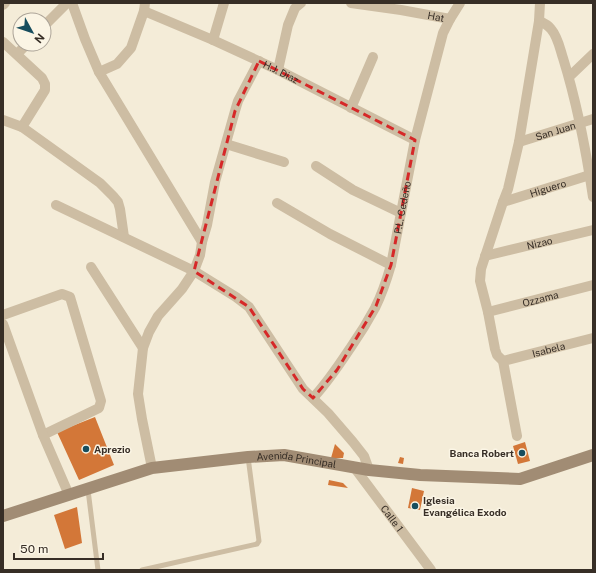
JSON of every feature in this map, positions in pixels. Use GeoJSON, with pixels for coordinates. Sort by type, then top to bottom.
{"type":"FeatureCollection","features":[{"type":"Feature","properties":{"kind":"street"},"geometry":{"type":"LineString","coordinates":[[52,18],[67,3]]}},
{"type":"Feature","properties":{"kind":"street"},"geometry":{"type":"LineString","coordinates":[[72,3],[99,72],[202,242]]}},
{"type":"Feature","properties":{"kind":"street"},"geometry":{"type":"LineString","coordinates":[[213,40],[224,3]]}},
{"type":"Feature","properties":{"kind":"street"},"geometry":{"type":"LineString","coordinates":[[278,70],[288,24],[295,8],[302,3]]}},
{"type":"Feature","properties":{"kind":"street","name":"Hat"},"geometry":{"type":"LineString","coordinates":[[351,3],[450,19]]}},
{"type":"Feature","properties":{"kind":"street","name":"P.L. Cedeño"},"geometry":{"type":"LineString","coordinates":[[313,398],[337,370],[368,321],[388,277],[416,140],[443,32],[460,3]]}},
{"type":"Feature","properties":{"kind":"street"},"geometry":{"type":"LineString","coordinates":[[517,436],[503,361],[494,349],[488,312],[480,281],[481,269],[502,202],[508,189],[519,142],[539,21],[540,3]]}},
{"type":"Feature","properties":{"kind":"street"},"geometry":{"type":"LineString","coordinates":[[99,72],[117,64],[131,48],[144,7]]}},
{"type":"Feature","properties":{"kind":"street","name":"H.J. Diaz"},"geometry":{"type":"LineString","coordinates":[[144,7],[278,70],[416,140]]}},
{"type":"Feature","properties":{"kind":"street"},"geometry":{"type":"LineString","coordinates":[[539,21],[551,29],[556,36],[569,77],[591,175],[593,197]]}},
{"type":"Feature","properties":{"kind":"street"},"geometry":{"type":"LineString","coordinates":[[3,42],[42,78],[45,84],[45,90],[22,127]]}},
{"type":"Feature","properties":{"kind":"street"},"geometry":{"type":"LineString","coordinates":[[569,77],[593,54]]}},
{"type":"Feature","properties":{"kind":"street"},"geometry":{"type":"LineString","coordinates":[[351,108],[373,58]]}},
{"type":"Feature","properties":{"kind":"street"},"geometry":{"type":"LineString","coordinates":[[152,468],[138,394],[143,348],[149,332],[158,316],[182,289],[194,271],[200,255],[215,182],[238,101],[259,61]]}},
{"type":"Feature","properties":{"kind":"street","name":"San Juan"},"geometry":{"type":"LineString","coordinates":[[519,142],[593,119]]}},
{"type":"Feature","properties":{"kind":"street"},"geometry":{"type":"LineString","coordinates":[[3,120],[22,127],[100,183],[118,202],[124,237]]}},
{"type":"Feature","properties":{"kind":"street"},"geometry":{"type":"LineString","coordinates":[[226,144],[284,162]]}},
{"type":"Feature","properties":{"kind":"street"},"geometry":{"type":"LineString","coordinates":[[316,166],[353,190],[401,213]]}},
{"type":"Feature","properties":{"kind":"street","name":"Higuero"},"geometry":{"type":"LineString","coordinates":[[502,202],[591,175]]}},
{"type":"Feature","properties":{"kind":"street"},"geometry":{"type":"LineString","coordinates":[[277,203],[330,234],[391,265]]}},
{"type":"Feature","properties":{"kind":"street"},"geometry":{"type":"LineString","coordinates":[[56,205],[194,271],[236,297],[249,307],[303,389],[328,412],[357,447],[364,456],[369,470]]}},
{"type":"Feature","properties":{"kind":"street","name":"Nizao"},"geometry":{"type":"LineString","coordinates":[[485,256],[593,230]]}},
{"type":"Feature","properties":{"kind":"street"},"geometry":{"type":"LineString","coordinates":[[91,267],[143,348]]}},
{"type":"Feature","properties":{"kind":"street","name":"Ozzama"},"geometry":{"type":"LineString","coordinates":[[488,312],[593,284]]}},
{"type":"Feature","properties":{"kind":"street"},"geometry":{"type":"LineString","coordinates":[[3,316],[62,294],[70,297],[101,401],[99,408],[43,435]]}},
{"type":"Feature","properties":{"kind":"street"},"geometry":{"type":"LineString","coordinates":[[3,324],[43,435],[69,495]]}},
{"type":"Feature","properties":{"kind":"street","name":"Isabela"},"geometry":{"type":"LineString","coordinates":[[503,361],[593,338]]}},
{"type":"Feature","properties":{"kind":"street","name":"Avenida Principal"},"geometry":{"type":"LineString","coordinates":[[3,516],[152,468],[248,457],[284,455],[369,470],[420,475],[520,478],[593,455]]}},
{"type":"Feature","properties":{"kind":"street","name":"Calle 1"},"geometry":{"type":"LineString","coordinates":[[354,467],[431,570]]}},
{"type":"Feature","properties":{"kind":"lane"},"geometry":{"type":"LineString","coordinates":[[142,570],[258,543],[259,541],[248,457]]}},
{"type":"Feature","properties":{"kind":"lane"},"geometry":{"type":"LineString","coordinates":[[87,489],[98,570]]}},
{"type":"Feature","properties":{"kind":"highlighted area"},"geometry":{"type":"Polygon","coordinates":[[[259,61],[415,140],[391,265],[376,306],[337,370],[313,398],[303,389],[249,307],[194,271],[235,111],[259,61]]]}},
{"type":"Feature","properties":{"kind":"building","name":"Aprezio"},"geometry":{"type":"Polygon","coordinates":[[[95,417],[114,465],[79,480],[57,432],[95,417]]]}},
{"type":"Feature","properties":{"kind":"building","name":"Banca Robert"},"geometry":{"type":"Polygon","coordinates":[[[525,442],[530,461],[518,464],[513,446],[525,442]]]}},
{"type":"Feature","properties":{"kind":"building"},"geometry":{"type":"Polygon","coordinates":[[[335,444],[344,453],[343,458],[331,458],[335,444]]]}},
{"type":"Feature","properties":{"kind":"building"},"geometry":{"type":"Polygon","coordinates":[[[400,457],[404,458],[403,464],[398,463],[400,457]]]}},
{"type":"Feature","properties":{"kind":"building"},"geometry":{"type":"Polygon","coordinates":[[[329,480],[343,483],[348,488],[328,485],[329,480]]]}},
{"type":"Feature","properties":{"kind":"building"},"geometry":{"type":"Polygon","coordinates":[[[412,488],[424,491],[420,510],[408,508],[412,488]]]}},
{"type":"Feature","properties":{"kind":"building"},"geometry":{"type":"Polygon","coordinates":[[[77,507],[82,543],[65,549],[54,515],[77,507]]]}},
{"type":"Feature","properties":{"kind":"place","name":"Aprezio"},"geometry":{"type":"Point","coordinates":[86,449]}},
{"type":"Feature","properties":{"kind":"place","name":"Banca Robert"},"geometry":{"type":"Point","coordinates":[522,453]}},
{"type":"Feature","properties":{"kind":"place","name":"Iglesia Evangélica Exodo"},"geometry":{"type":"Point","coordinates":[415,506]}}]}
